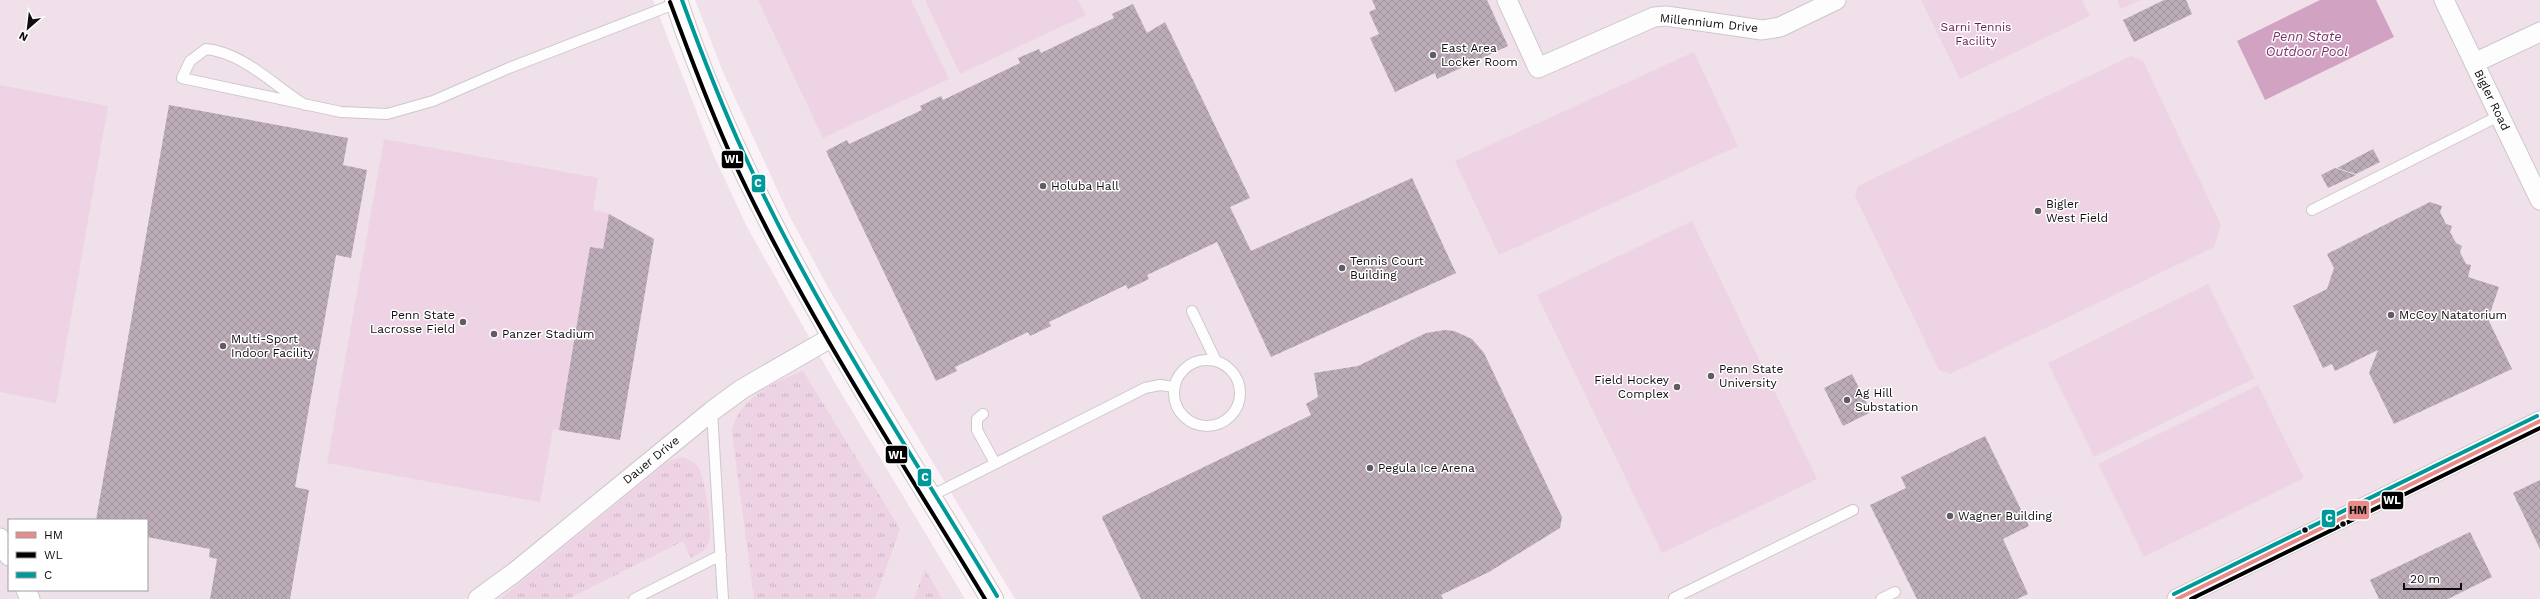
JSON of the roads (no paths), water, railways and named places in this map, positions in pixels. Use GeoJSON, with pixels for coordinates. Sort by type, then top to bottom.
{"type":"FeatureCollection","features":[{"type":"Feature","properties":{"kind":"main road"},"geometry":{"type":"LineString","coordinates":[[676,1],[709,89],[751,183],[787,254],[834,336],[992,599]]}},
{"type":"Feature","properties":{"kind":"street","name":"Millennium Drive"},"geometry":{"type":"LineString","coordinates":[[1507,0],[1538,68],[1654,17],[1666,16],[1762,30],[1780,27],[1836,0]]}},
{"type":"Feature","properties":{"kind":"street","name":"Bigler Road"},"geometry":{"type":"LineString","coordinates":[[2444,0],[2540,200]]}},
{"type":"Feature","properties":{"kind":"street"},"geometry":{"type":"LineString","coordinates":[[2474,63],[2540,32]]}},
{"type":"Feature","properties":{"kind":"street","name":"Dauer Drive"},"geometry":{"type":"LineString","coordinates":[[478,599],[515,572],[712,411],[742,389],[834,336]]}},
{"type":"Feature","properties":{"kind":"street"},"geometry":{"type":"LineString","coordinates":[[2177,599],[2540,421]]}},
{"type":"Feature","properties":{"kind":"street"},"geometry":{"type":"LineString","coordinates":[[0,538],[8,554]]}},
{"type":"Feature","properties":{"kind":"lane"},"geometry":{"type":"LineString","coordinates":[[305,105],[279,89],[243,60],[223,51],[206,49],[190,61],[182,78],[305,105],[341,112],[386,114],[408,109],[676,1]]}},
{"type":"Feature","properties":{"kind":"lane"},"geometry":{"type":"LineString","coordinates":[[2312,210],[2499,116]]}},
{"type":"Feature","properties":{"kind":"lane"},"geometry":{"type":"LineString","coordinates":[[1192,311],[1216,361]]}},
{"type":"Feature","properties":{"kind":"lane"},"geometry":{"type":"LineString","coordinates":[[1202,360],[1216,361],[1227,367],[1236,376],[1241,388],[1237,407],[1225,422],[1213,426],[1200,426],[1188,421],[1179,412],[1175,400],[1174,387],[1179,375],[1188,366],[1202,360]]}},
{"type":"Feature","properties":{"kind":"lane"},"geometry":{"type":"LineString","coordinates":[[931,496],[1145,388],[1160,385],[1174,387]]}},
{"type":"Feature","properties":{"kind":"lane"},"geometry":{"type":"LineString","coordinates":[[712,411],[723,599]]}},
{"type":"Feature","properties":{"kind":"lane"},"geometry":{"type":"LineString","coordinates":[[983,414],[977,419],[977,430],[995,463]]}},
{"type":"Feature","properties":{"kind":"lane"},"geometry":{"type":"LineString","coordinates":[[1674,598],[1853,510]]}},
{"type":"Feature","properties":{"kind":"lane"},"geometry":{"type":"LineString","coordinates":[[634,599],[721,555]]}},
{"type":"Feature","properties":{"kind":"lane"},"geometry":{"type":"LineString","coordinates":[[1881,599],[1895,592]]}},
{"type":"Feature","properties":{"kind":"water","name":"Penn State Outdoor Pool"},"geometry":{"type":"Polygon","coordinates":[[[2320,0],[2376,0],[2394,37],[2265,100],[2237,41],[2320,0]]]}},
{"type":"Feature","properties":{"kind":"place","name":"East Area Locker Room"},"geometry":{"type":"Point","coordinates":[1433,55]}},
{"type":"Feature","properties":{"kind":"place","name":"Holuba Hall"},"geometry":{"type":"Point","coordinates":[1043,186]}},
{"type":"Feature","properties":{"kind":"place","name":"Bigler West Field"},"geometry":{"type":"Point","coordinates":[2038,211]}},
{"type":"Feature","properties":{"kind":"place","name":"Tennis Court Building"},"geometry":{"type":"Point","coordinates":[1342,268]}},
{"type":"Feature","properties":{"kind":"place","name":"McCoy Natatorium"},"geometry":{"type":"Point","coordinates":[2391,315]}},
{"type":"Feature","properties":{"kind":"place","name":"Penn State Lacrosse Field"},"geometry":{"type":"Point","coordinates":[463,322]}},
{"type":"Feature","properties":{"kind":"place","name":"Panzer Stadium"},"geometry":{"type":"Point","coordinates":[494,334]}},
{"type":"Feature","properties":{"kind":"place","name":"Multi-Sport Indoor Facility"},"geometry":{"type":"Point","coordinates":[223,346]}},
{"type":"Feature","properties":{"kind":"place","name":"Penn State University"},"geometry":{"type":"Point","coordinates":[1711,376]}},
{"type":"Feature","properties":{"kind":"place","name":"Field Hockey Complex"},"geometry":{"type":"Point","coordinates":[1677,387]}},
{"type":"Feature","properties":{"kind":"place","name":"Ag Hill Substation"},"geometry":{"type":"Point","coordinates":[1847,400]}},
{"type":"Feature","properties":{"kind":"place","name":"Pegula Ice Arena"},"geometry":{"type":"Point","coordinates":[1370,468]}},
{"type":"Feature","properties":{"kind":"place","name":"Wagner Building"},"geometry":{"type":"Point","coordinates":[1950,516]}},
{"type":"Feature","properties":{"kind":"park label","name":"Sarni Tennis Facility"},"geometry":{"type":"Point","coordinates":[1976,34]}}]}
